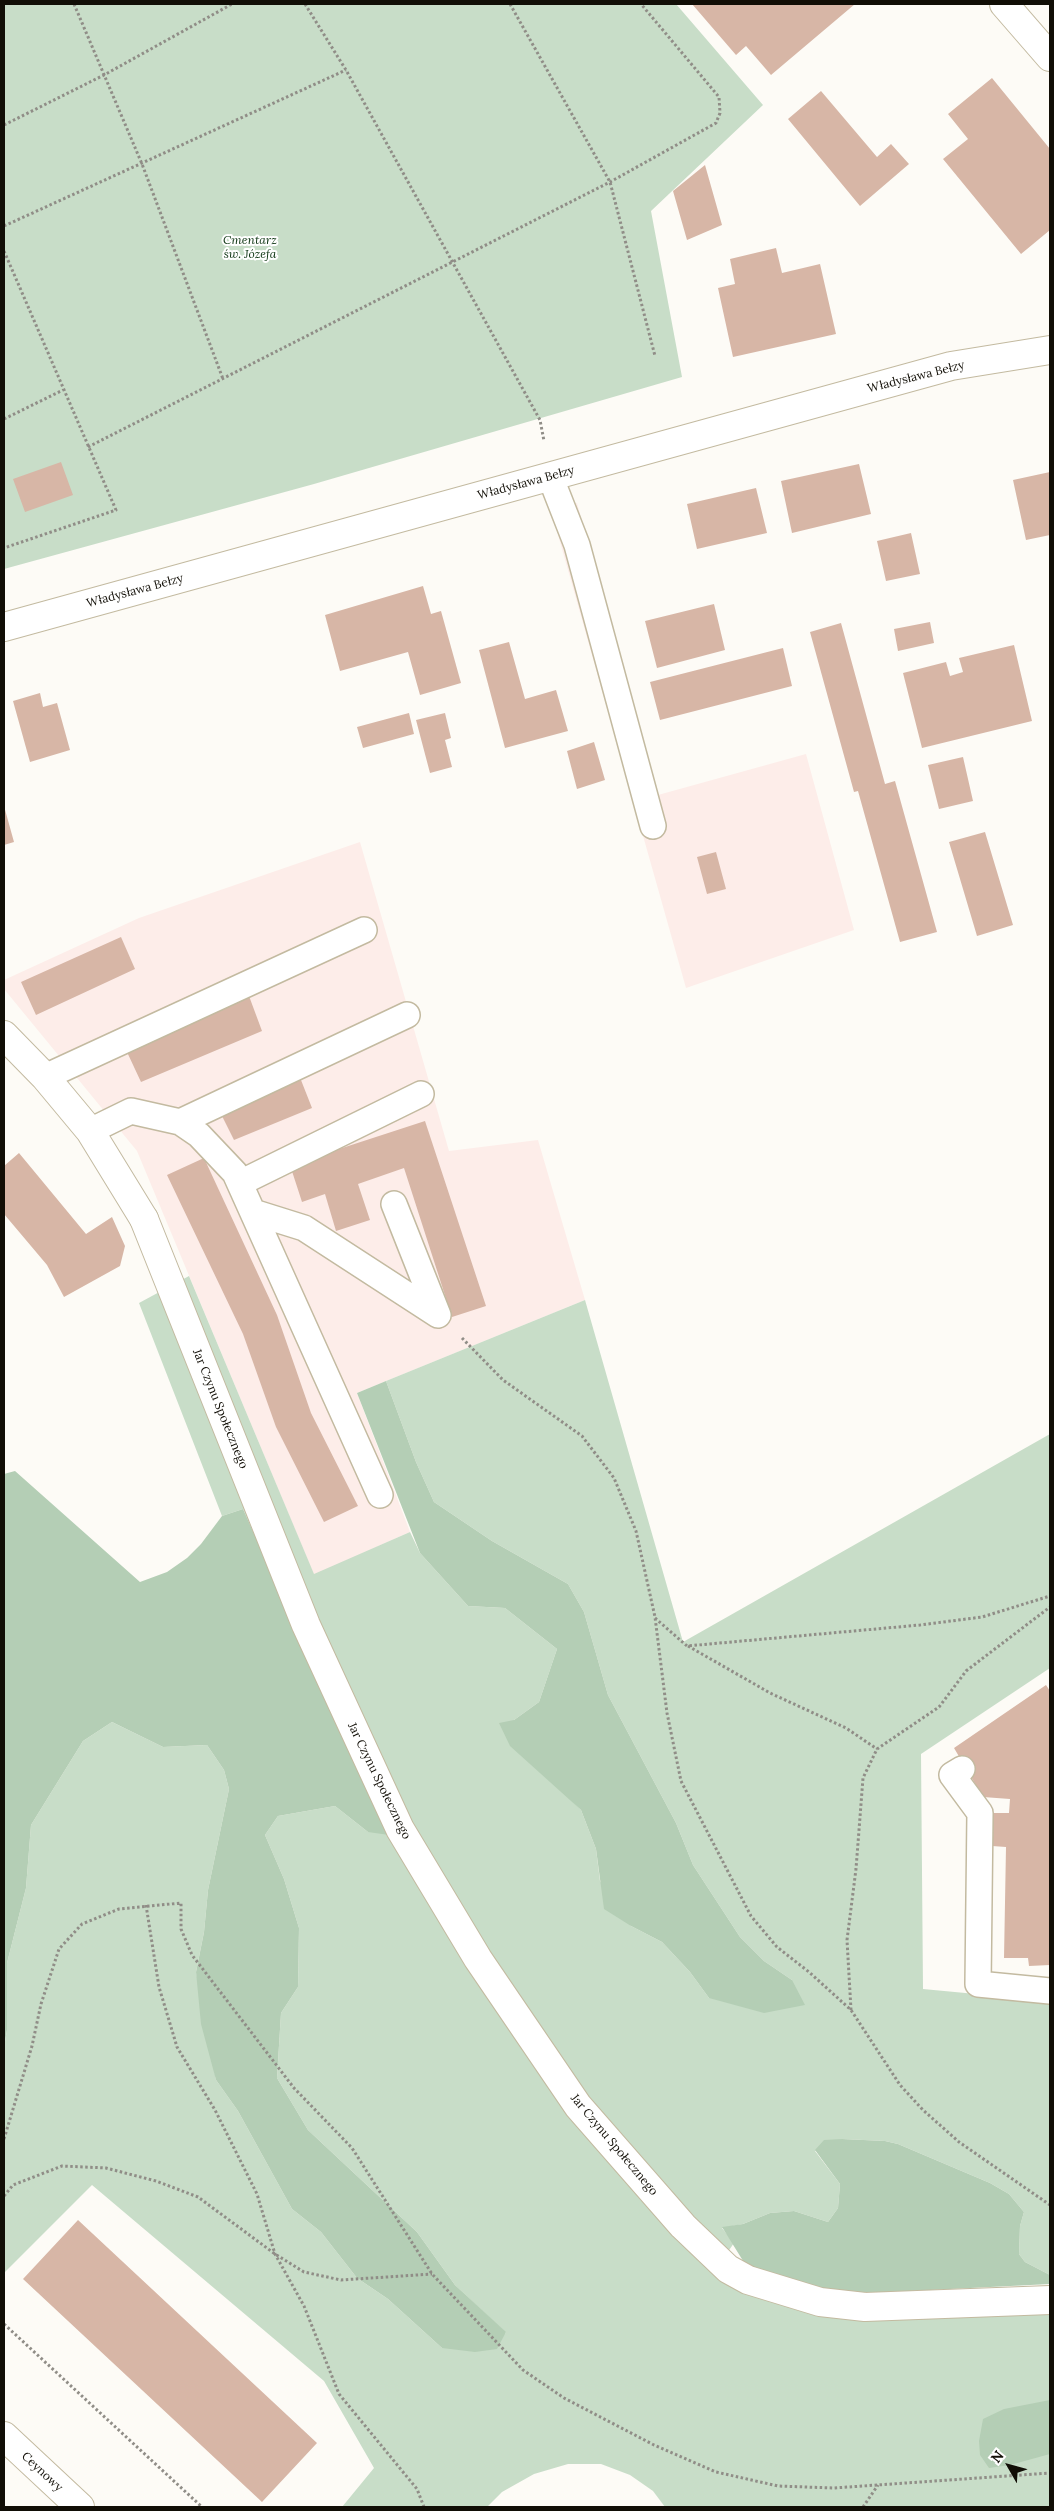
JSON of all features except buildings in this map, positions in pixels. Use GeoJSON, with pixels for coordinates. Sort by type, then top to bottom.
{"type":"FeatureCollection","features":[{"type":"Feature","properties":{"kind":"street"},"geometry":{"type":"LineString","coordinates":[[1004,4],[1050,57]]}},
{"type":"Feature","properties":{"kind":"street","name":"Władysława Bełzy"},"geometry":{"type":"LineString","coordinates":[[4,628],[951,366],[1050,350]]}},
{"type":"Feature","properties":{"kind":"street","name":"Jar Czynu Społecznego"},"geometry":{"type":"LineString","coordinates":[[4,1035],[45,1077],[90,1131],[144,1219],[306,1624],[400,1829],[478,1959],[578,2106],[684,2226],[728,2269],[748,2280],[820,2302],[865,2307],[1050,2300]]}},
{"type":"Feature","properties":{"kind":"street","name":"Ceynowy"},"geometry":{"type":"LineString","coordinates":[[4,2436],[80,2507]]}},
{"type":"Feature","properties":{"kind":"lane"},"geometry":{"type":"LineString","coordinates":[[550,476],[577,545],[653,826]]}},
{"type":"Feature","properties":{"kind":"lane"},"geometry":{"type":"LineString","coordinates":[[45,1077],[364,930]]}},
{"type":"Feature","properties":{"kind":"lane"},"geometry":{"type":"LineString","coordinates":[[180,1122],[407,1015]]}},
{"type":"Feature","properties":{"kind":"lane"},"geometry":{"type":"LineString","coordinates":[[240,1183],[420,1094]]}},
{"type":"Feature","properties":{"kind":"lane"},"geometry":{"type":"LineString","coordinates":[[90,1131],[131,1110],[180,1122],[199,1135],[235,1173],[380,1495]]}},
{"type":"Feature","properties":{"kind":"lane"},"geometry":{"type":"LineString","coordinates":[[394,1204],[438,1315]]}},
{"type":"Feature","properties":{"kind":"lane"},"geometry":{"type":"LineString","coordinates":[[253,1212],[304,1228],[438,1315]]}},
{"type":"Feature","properties":{"kind":"lane"},"geometry":{"type":"LineString","coordinates":[[962,1769],[952,1775],[980,1814],[978,1984],[1050,1992]]}},
{"type":"Feature","properties":{"kind":"path"},"geometry":{"type":"LineString","coordinates":[[74,4],[142,164],[223,379]]}},
{"type":"Feature","properties":{"kind":"path"},"geometry":{"type":"LineString","coordinates":[[4,125],[104,74],[232,4]]}},
{"type":"Feature","properties":{"kind":"path"},"geometry":{"type":"LineString","coordinates":[[305,4],[346,70],[540,420],[550,476]]}},
{"type":"Feature","properties":{"kind":"path"},"geometry":{"type":"LineString","coordinates":[[510,4],[610,182],[655,356]]}},
{"type":"Feature","properties":{"kind":"path"},"geometry":{"type":"LineString","coordinates":[[88,447],[610,182],[716,123],[720,113],[719,97],[641,4]]}},
{"type":"Feature","properties":{"kind":"path"},"geometry":{"type":"LineString","coordinates":[[4,226],[346,70]]}},
{"type":"Feature","properties":{"kind":"path"},"geometry":{"type":"LineString","coordinates":[[4,251],[116,510],[4,548]]}},
{"type":"Feature","properties":{"kind":"path"},"geometry":{"type":"LineString","coordinates":[[4,419],[63,390]]}},
{"type":"Feature","properties":{"kind":"path"},"geometry":{"type":"LineString","coordinates":[[438,1315],[503,1380],[582,1436],[614,1478],[636,1531],[655,1618],[668,1713],[681,1781],[751,1916],[776,1947],[809,1972],[851,2010],[900,2085],[923,2110],[959,2142],[1050,2205]]}},
{"type":"Feature","properties":{"kind":"path"},"geometry":{"type":"LineString","coordinates":[[687,1646],[920,1625],[982,1617],[1050,1596]]}},
{"type":"Feature","properties":{"kind":"path"},"geometry":{"type":"LineString","coordinates":[[851,2010],[847,1940],[856,1869],[862,1778],[877,1749],[939,1706],[966,1671],[1050,1607]]}},
{"type":"Feature","properties":{"kind":"path"},"geometry":{"type":"LineString","coordinates":[[655,1618],[687,1646],[770,1692],[846,1728],[877,1749]]}},
{"type":"Feature","properties":{"kind":"path"},"geometry":{"type":"LineString","coordinates":[[4,2140],[32,2046],[41,2004],[59,1948],[82,1924],[119,1909],[181,1903],[182,1929],[192,1954],[294,2088],[352,2148],[432,2274],[523,2370],[564,2398],[654,2445],[716,2472],[778,2486],[834,2488],[1050,2474]]}},
{"type":"Feature","properties":{"kind":"path"},"geometry":{"type":"LineString","coordinates":[[146,1905],[159,1987],[177,2047],[214,2110],[257,2194],[275,2254],[304,2306],[339,2394],[417,2489],[424,2507]]}},
{"type":"Feature","properties":{"kind":"path"},"geometry":{"type":"LineString","coordinates":[[4,2196],[13,2185],[62,2166],[106,2168],[156,2181],[198,2197],[275,2254],[304,2272],[340,2280],[432,2274]]}},
{"type":"Feature","properties":{"kind":"path"},"geometry":{"type":"LineString","coordinates":[[4,2324],[202,2507]]}},
{"type":"Feature","properties":{"kind":"path"},"geometry":{"type":"LineString","coordinates":[[863,2507],[878,2485]]}},
{"type":"Feature","properties":{"kind":"shaded area"},"geometry":{"type":"Polygon","coordinates":[[[577,503],[658,795],[806,754],[854,930],[686,988],[551,510],[577,503]]]}},
{"type":"Feature","properties":{"kind":"shaded area"},"geometry":{"type":"Polygon","coordinates":[[[360,842],[449,1151],[538,1140],[585,1300],[357,1393],[410,1532],[314,1575],[137,1151],[4,989],[4,980],[139,918],[360,842]]]}},
{"type":"Feature","properties":{"kind":"green space","name":"Cmentarz św. Józefa"},"geometry":{"type":"Polygon","coordinates":[[[4,4],[676,4],[763,105],[651,211],[682,377],[314,484],[4,569],[4,4]]]}},
{"type":"Feature","properties":{"kind":"green space"},"geometry":{"type":"Polygon","coordinates":[[[189,1276],[314,1574],[410,1532],[420,1553],[468,1606],[505,1608],[557,1649],[539,1702],[514,1720],[552,1781],[581,1810],[596,1849],[600,1881],[631,1926],[662,1942],[690,1972],[709,1998],[792,1980],[764,1961],[740,1937],[693,1865],[676,1823],[608,1695],[584,1612],[568,1584],[492,1541],[434,1502],[416,1462],[386,1381],[585,1300],[683,1642],[1050,1434],[1050,1668],[921,1754],[923,1989],[1050,2001],[1050,2275],[1025,2262],[1019,2254],[1020,2226],[1024,2212],[1009,2194],[990,2183],[898,2144],[885,2141],[842,2139],[815,2151],[840,2184],[838,2208],[828,2222],[794,2211],[770,2213],[743,2224],[722,2228],[734,2243],[725,2256],[727,2283],[1050,2309],[1050,2507],[665,2507],[653,2491],[630,2475],[601,2464],[568,2464],[534,2474],[502,2492],[487,2507],[342,2507],[374,2468],[324,2381],[92,2185],[4,2273],[4,2047],[7,2030],[7,1963],[26,1888],[31,1825],[83,1741],[112,1722],[163,1747],[207,1745],[224,1770],[229,1789],[208,1890],[204,1932],[196,1972],[216,2080],[238,2111],[292,2209],[321,2232],[357,2278],[388,2299],[442,2348],[506,2333],[455,2285],[417,2232],[308,2130],[277,2078],[281,2013],[298,1987],[299,1928],[284,1879],[265,1835],[278,1816],[335,1806],[368,1832],[362,1778],[243,1509],[222,1516],[139,1303],[189,1276]]]}},
{"type":"Feature","properties":{"kind":"green space"},"geometry":{"type":"Polygon","coordinates":[[[386,1381],[416,1462],[434,1502],[492,1541],[568,1584],[584,1612],[608,1695],[676,1823],[693,1865],[740,1937],[764,1961],[792,1980],[805,2005],[764,2013],[709,1998],[690,1972],[662,1942],[604,1909],[596,1849],[581,1810],[510,1746],[499,1723],[514,1720],[539,1702],[557,1649],[505,1608],[468,1606],[420,1553],[357,1393],[386,1381]]]}},
{"type":"Feature","properties":{"kind":"green space"},"geometry":{"type":"Polygon","coordinates":[[[15,1471],[140,1582],[167,1572],[187,1558],[201,1544],[222,1516],[243,1509],[389,1835],[368,1832],[335,1806],[278,1816],[265,1835],[284,1879],[299,1928],[298,1987],[281,2013],[277,2078],[308,2130],[417,2232],[455,2285],[506,2332],[497,2349],[475,2352],[442,2348],[388,2299],[357,2278],[321,2232],[292,2209],[238,2111],[216,2080],[201,2024],[196,1972],[204,1932],[208,1890],[229,1789],[224,1770],[207,1745],[163,1747],[112,1722],[83,1741],[31,1825],[26,1888],[7,1963],[7,2030],[4,2047],[4,1474],[15,1471]]]}},
{"type":"Feature","properties":{"kind":"green space"},"geometry":{"type":"Polygon","coordinates":[[[824,2140],[885,2141],[898,2144],[990,2183],[1009,2194],[1024,2212],[1020,2226],[1019,2254],[1025,2262],[1050,2275],[1050,2284],[871,2293],[825,2289],[783,2279],[745,2264],[722,2227],[743,2224],[770,2213],[794,2211],[828,2222],[838,2208],[840,2184],[815,2150],[824,2140]]]}},
{"type":"Feature","properties":{"kind":"green space"},"geometry":{"type":"Polygon","coordinates":[[[1050,2400],[1050,2454],[1010,2465],[989,2468],[980,2455],[979,2441],[983,2419],[1004,2409],[1050,2400]]]}}]}
